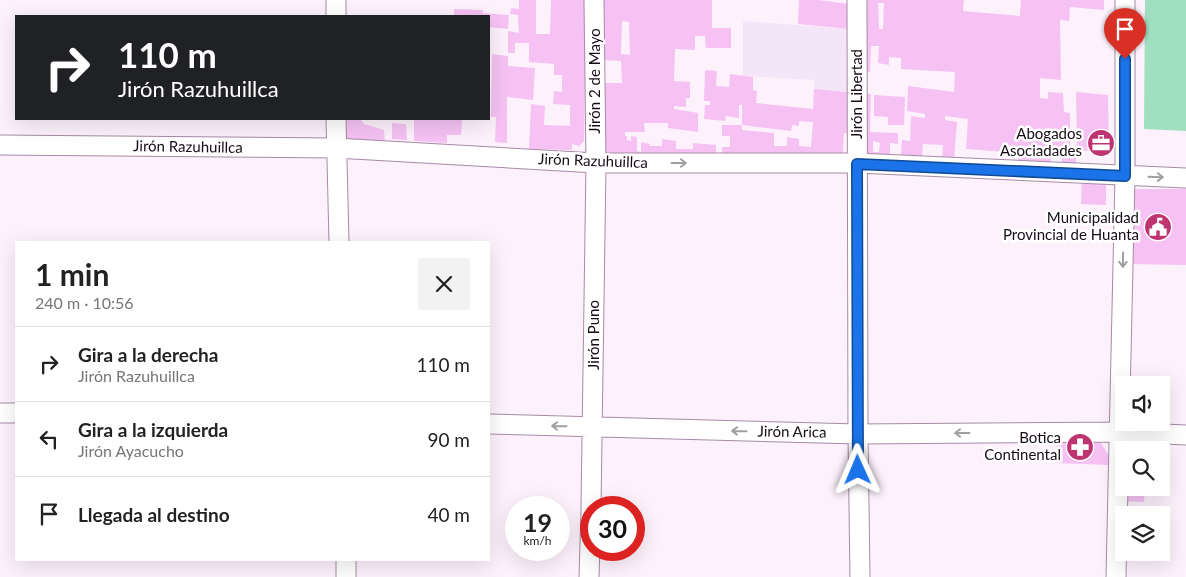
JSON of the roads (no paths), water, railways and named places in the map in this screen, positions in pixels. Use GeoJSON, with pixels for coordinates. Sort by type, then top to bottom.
{"type":"FeatureCollection","features":[{"type":"Feature","properties":{"kind":"street"},"geometry":{"type":"LineString","coordinates":[[336,0],[336,15]]}},
{"type":"Feature","properties":{"kind":"street","name":"Jirón 2 de Mayo"},"geometry":{"type":"LineString","coordinates":[[594,0],[596,163]]}},
{"type":"Feature","properties":{"kind":"street","name":"Jirón Libertad"},"geometry":{"type":"LineString","coordinates":[[857,0],[860,577]]}},
{"type":"Feature","properties":{"kind":"street"},"geometry":{"type":"LineString","coordinates":[[1116,577],[1125,176],[1125,0]]}},
{"type":"Feature","properties":{"kind":"street"},"geometry":{"type":"LineString","coordinates":[[336,120],[339,241]]}},
{"type":"Feature","properties":{"kind":"street","name":"Jirón Razuhuillca"},"geometry":{"type":"LineString","coordinates":[[0,145],[336,148],[596,163],[857,164],[1186,178]]}},
{"type":"Feature","properties":{"kind":"street","name":"Jirón Puno"},"geometry":{"type":"LineString","coordinates":[[591,496],[594,427],[596,163]]}},
{"type":"Feature","properties":{"kind":"street"},"geometry":{"type":"LineString","coordinates":[[0,412],[15,413]]}},
{"type":"Feature","properties":{"kind":"street","name":"Jirón Arica"},"geometry":{"type":"LineString","coordinates":[[490,424],[858,434],[1118,432],[1186,435]]}},
{"type":"Feature","properties":{"kind":"street"},"geometry":{"type":"LineString","coordinates":[[346,561],[346,577]]}},
{"type":"Feature","properties":{"kind":"street"},"geometry":{"type":"LineString","coordinates":[[590,561],[590,577]]}},
{"type":"Feature","properties":{"kind":"place","name":"Abogados Asociadades"},"geometry":{"type":"Point","coordinates":[1101,143]}},
{"type":"Feature","properties":{"kind":"place","name":"Municipalidad Provincial de Huanta"},"geometry":{"type":"Point","coordinates":[1158,227]}},
{"type":"Feature","properties":{"kind":"place","name":"Botica Continental"},"geometry":{"type":"Point","coordinates":[1080,447]}}]}
